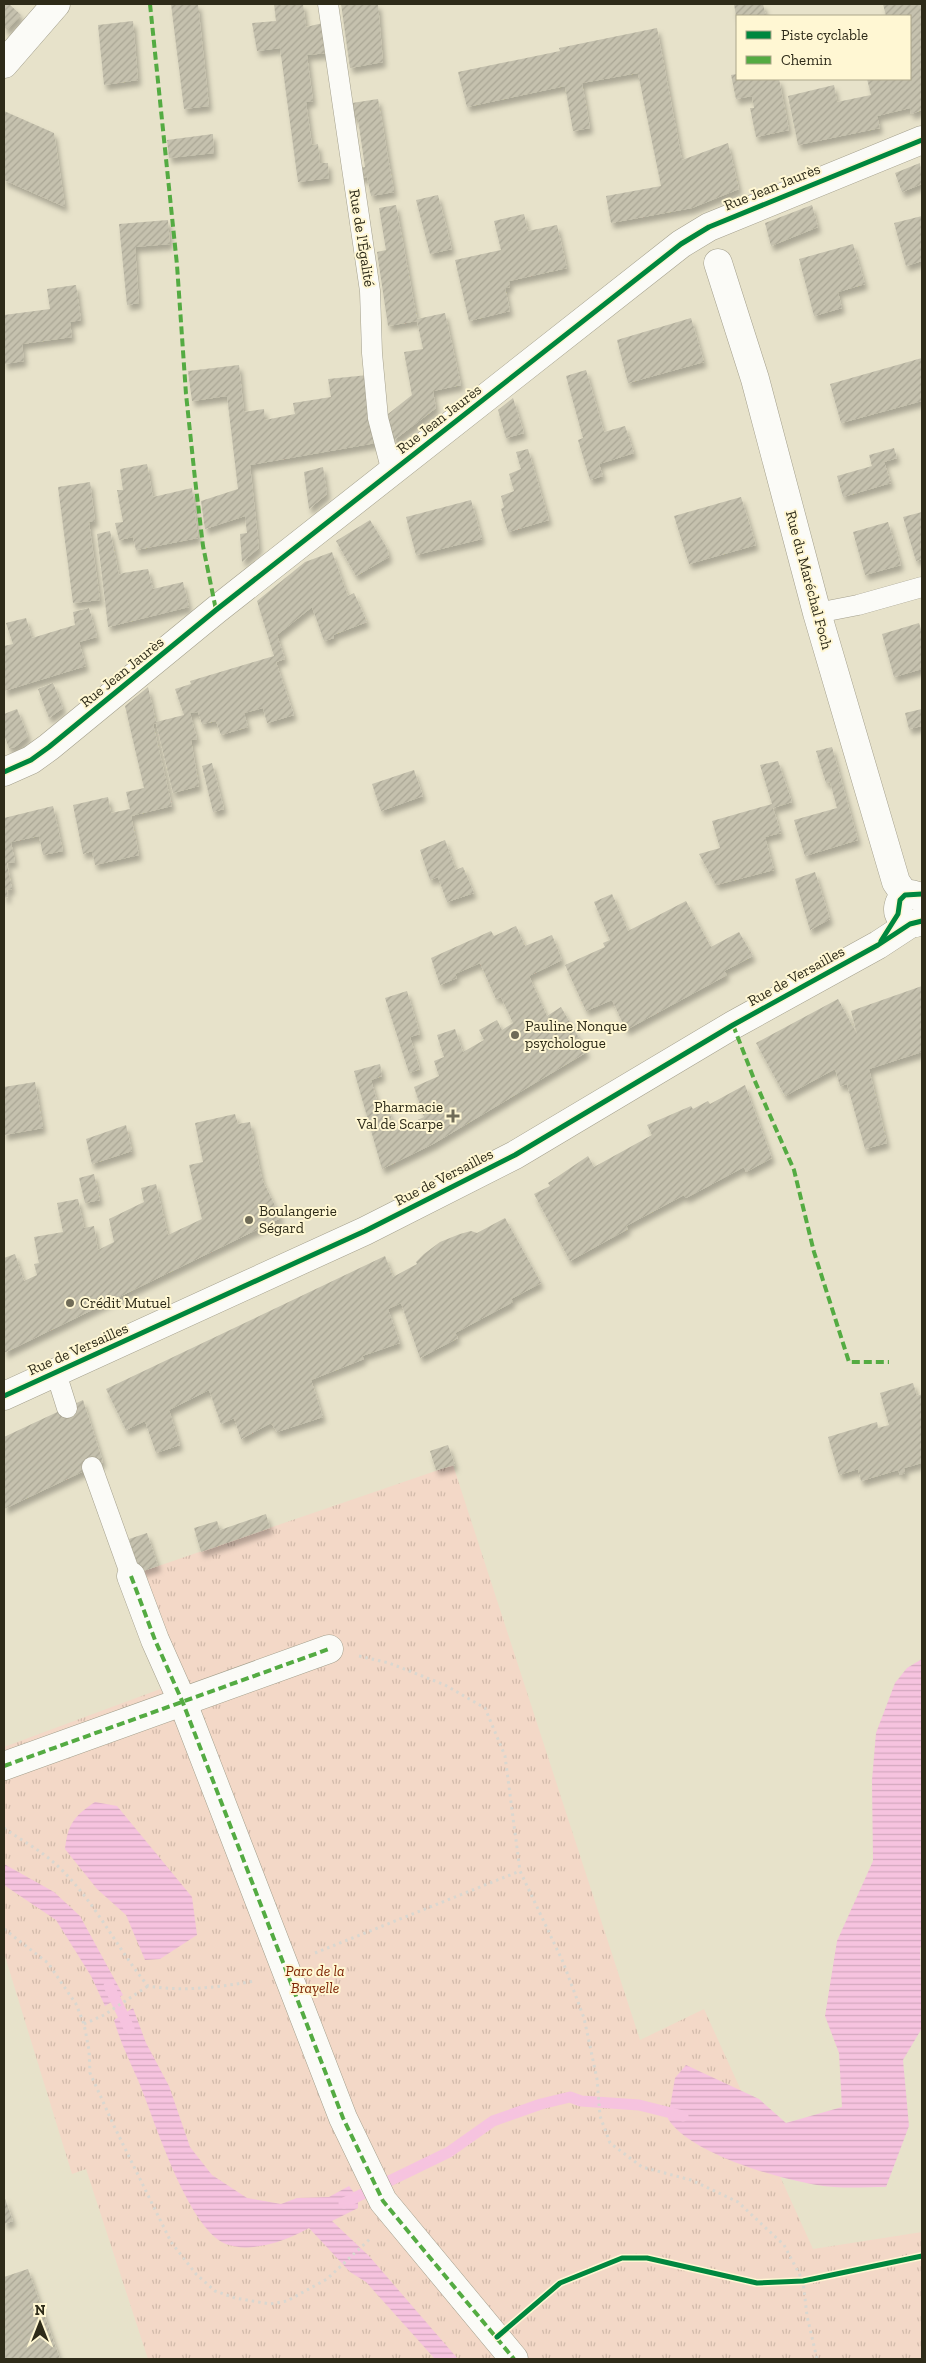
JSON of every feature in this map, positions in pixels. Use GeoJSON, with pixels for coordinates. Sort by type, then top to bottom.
{"type":"FeatureCollection","features":[{"type":"Feature","properties":{"kind":"street"},"geometry":{"type":"LineString","coordinates":[[4,64],[56,4]]}},
{"type":"Feature","properties":{"kind":"street","name":"Rue Jean Jaurès"},"geometry":{"type":"LineString","coordinates":[[4,772],[31,760],[50,747],[216,610],[700,231],[922,140]]}},
{"type":"Feature","properties":{"kind":"street","name":"Rue du Maréchal Foch"},"geometry":{"type":"LineString","coordinates":[[718,263],[755,379],[817,613],[896,882],[915,911]]}},
{"type":"Feature","properties":{"kind":"street","name":"Rue de Versailles"},"geometry":{"type":"LineString","coordinates":[[4,1396],[366,1231],[515,1155],[733,1025],[878,945],[915,911]]}},
{"type":"Feature","properties":{"kind":"street"},"geometry":{"type":"LineString","coordinates":[[131,1576],[155,1640],[183,1703],[343,2118],[383,2201],[514,2359]]}},
{"type":"Feature","properties":{"kind":"street"},"geometry":{"type":"LineString","coordinates":[[4,1766],[329,1649]]}},
{"type":"Feature","properties":{"kind":"lane","name":"Rue de l'Égalité"},"geometry":{"type":"LineString","coordinates":[[328,4],[370,291],[372,353],[378,418],[392,472]]}},
{"type":"Feature","properties":{"kind":"lane"},"geometry":{"type":"LineString","coordinates":[[817,613],[922,586]]}},
{"type":"Feature","properties":{"kind":"lane"},"geometry":{"type":"LineString","coordinates":[[56,1373],[67,1408]]}},
{"type":"Feature","properties":{"kind":"lane"},"geometry":{"type":"LineString","coordinates":[[92,1468],[131,1576]]}},
{"type":"Feature","properties":{"kind":"path"},"geometry":{"type":"LineString","coordinates":[[329,1649],[389,1663],[445,1686],[485,1708],[505,1756],[520,1871],[563,1962],[584,2018],[598,2094],[600,2116],[610,2143],[642,2167],[691,2180],[738,2202],[784,2245],[803,2281],[807,2316],[817,2359]]}},
{"type":"Feature","properties":{"kind":"path"},"geometry":{"type":"LineString","coordinates":[[4,1828],[52,1861],[88,1899],[129,1963],[148,1986]]}},
{"type":"Feature","properties":{"kind":"path"},"geometry":{"type":"LineString","coordinates":[[84,2024],[104,2015],[148,1986],[168,1989],[214,1988],[255,1981],[284,1967],[520,1871]]}},
{"type":"Feature","properties":{"kind":"path"},"geometry":{"type":"LineString","coordinates":[[4,1929],[48,1963],[76,2004],[84,2024],[89,2050],[90,2073],[171,2242],[196,2274],[215,2291],[235,2298],[270,2304],[287,2301],[305,2293],[342,2267],[364,2246]]}},
{"type":"Feature","properties":{"kind":"green space","name":"Parc de la Brayelle"},"geometry":{"type":"Polygon","coordinates":[[[453,1465],[640,2040],[704,2009],[813,2249],[922,2232],[922,2359],[148,2359],[86,2169],[72,2174],[4,1953],[4,1747],[163,1688],[141,1572],[453,1465]]]}},
{"type":"Feature","properties":{"kind":"shaded area"},"geometry":{"type":"Polygon","coordinates":[[[922,1659],[922,1944],[920,1949],[922,2028],[903,2060],[909,2126],[886,2187],[825,2186],[800,2182],[736,2163],[695,2143],[679,2132],[668,2119],[675,2078],[686,2065],[759,2099],[786,2123],[842,2107],[839,2053],[825,2016],[837,1941],[873,1861],[872,1780],[876,1733],[895,1683],[907,1668],[922,1659]]]}},
{"type":"Feature","properties":{"kind":"shaded area"},"geometry":{"type":"Polygon","coordinates":[[[95,1802],[117,1806],[192,1897],[197,1935],[160,1959],[145,1960],[126,1915],[97,1889],[65,1849],[68,1833],[73,1821],[95,1802]]]}},
{"type":"Feature","properties":{"kind":"shaded area"},"geometry":{"type":"Polygon","coordinates":[[[4,1864],[54,1892],[80,1916],[123,1995],[105,2006],[91,1976],[56,1920],[4,1885],[4,1864]]]}},
{"type":"Feature","properties":{"kind":"shaded area"},"geometry":{"type":"Polygon","coordinates":[[[133,2008],[146,2043],[169,2086],[190,2147],[212,2175],[247,2198],[281,2204],[297,2198],[329,2197],[349,2186],[358,2198],[358,2208],[332,2221],[369,2256],[458,2359],[435,2359],[366,2282],[350,2272],[309,2228],[280,2241],[247,2247],[236,2247],[226,2244],[212,2234],[198,2217],[173,2170],[119,2035],[114,2020],[133,2008]]]}},
{"type":"Feature","properties":{"kind":"building"},"geometry":{"type":"Polygon","coordinates":[[[4,4],[9,4],[21,15],[7,30],[4,27],[4,4]]]}},
{"type":"Feature","properties":{"kind":"building"},"geometry":{"type":"Polygon","coordinates":[[[171,4],[198,4],[209,106],[184,109],[171,4]]]}},
{"type":"Feature","properties":{"kind":"building"},"geometry":{"type":"Polygon","coordinates":[[[274,4],[303,4],[306,27],[323,23],[328,53],[307,55],[313,101],[306,102],[312,145],[318,144],[320,163],[328,163],[329,178],[298,182],[280,48],[257,51],[252,23],[276,21],[274,4]]]}},
{"type":"Feature","properties":{"kind":"building"},"geometry":{"type":"Polygon","coordinates":[[[341,4],[378,4],[383,62],[350,68],[341,4]]]}},
{"type":"Feature","properties":{"kind":"building"},"geometry":{"type":"Polygon","coordinates":[[[734,4],[763,4],[766,15],[736,15],[734,4]]]}},
{"type":"Feature","properties":{"kind":"building"},"geometry":{"type":"Polygon","coordinates":[[[883,4],[922,4],[922,110],[911,114],[910,108],[877,116],[880,128],[798,145],[788,96],[834,85],[837,102],[871,95],[867,80],[911,80],[911,15],[886,15],[883,4]]]}},
{"type":"Feature","properties":{"kind":"building"},"geometry":{"type":"Polygon","coordinates":[[[133,21],[138,80],[104,85],[98,25],[133,21]]]}},
{"type":"Feature","properties":{"kind":"building"},"geometry":{"type":"Polygon","coordinates":[[[657,28],[682,160],[728,143],[739,189],[692,208],[611,223],[606,196],[661,186],[638,73],[582,83],[590,128],[573,131],[565,86],[467,107],[458,72],[560,51],[559,48],[657,28]]]}},
{"type":"Feature","properties":{"kind":"building"},"geometry":{"type":"Polygon","coordinates":[[[736,74],[736,80],[779,80],[789,130],[756,137],[750,108],[754,108],[752,96],[736,99],[731,75],[736,74]]]}},
{"type":"Feature","properties":{"kind":"building"},"geometry":{"type":"Polygon","coordinates":[[[378,99],[394,192],[371,196],[367,177],[359,178],[358,168],[365,167],[358,119],[354,119],[352,103],[378,99]]]}},
{"type":"Feature","properties":{"kind":"building"},"geometry":{"type":"Polygon","coordinates":[[[4,111],[54,133],[65,207],[4,180],[4,111]]]}},
{"type":"Feature","properties":{"kind":"building"},"geometry":{"type":"Polygon","coordinates":[[[213,134],[214,153],[169,158],[167,140],[213,134]]]}},
{"type":"Feature","properties":{"kind":"building"},"geometry":{"type":"Polygon","coordinates":[[[920,163],[922,184],[902,192],[895,173],[920,163]]]}},
{"type":"Feature","properties":{"kind":"building"},"geometry":{"type":"Polygon","coordinates":[[[438,195],[452,249],[430,254],[416,200],[438,195]]]}},
{"type":"Feature","properties":{"kind":"building"},"geometry":{"type":"Polygon","coordinates":[[[396,205],[417,319],[445,313],[461,385],[433,391],[436,408],[393,441],[388,414],[412,395],[404,352],[423,349],[417,321],[388,326],[377,252],[386,250],[379,208],[396,205]]]}},
{"type":"Feature","properties":{"kind":"building"},"geometry":{"type":"Polygon","coordinates":[[[812,205],[818,227],[771,246],[765,223],[812,205]]]}},
{"type":"Feature","properties":{"kind":"building"},"geometry":{"type":"Polygon","coordinates":[[[524,214],[528,231],[557,225],[567,268],[509,281],[510,287],[505,288],[510,311],[469,321],[455,260],[501,250],[494,221],[524,214]]]}},
{"type":"Feature","properties":{"kind":"building"},"geometry":{"type":"Polygon","coordinates":[[[922,216],[922,261],[906,266],[894,223],[922,216]]]}},
{"type":"Feature","properties":{"kind":"building"},"geometry":{"type":"Polygon","coordinates":[[[168,220],[170,244],[135,247],[139,303],[127,305],[119,224],[168,220]]]}},
{"type":"Feature","properties":{"kind":"building"},"geometry":{"type":"Polygon","coordinates":[[[853,244],[865,284],[838,292],[842,308],[814,316],[799,259],[853,244]]]}},
{"type":"Feature","properties":{"kind":"building"},"geometry":{"type":"Polygon","coordinates":[[[76,285],[81,320],[70,322],[72,337],[22,344],[24,361],[4,364],[4,315],[50,309],[47,289],[76,285]]]}},
{"type":"Feature","properties":{"kind":"building"},"geometry":{"type":"Polygon","coordinates":[[[691,318],[704,362],[628,383],[617,340],[691,318]]]}},
{"type":"Feature","properties":{"kind":"building"},"geometry":{"type":"Polygon","coordinates":[[[922,358],[922,401],[841,423],[830,384],[922,358]]]}},
{"type":"Feature","properties":{"kind":"building"},"geometry":{"type":"Polygon","coordinates":[[[239,365],[244,412],[264,409],[265,420],[295,414],[293,403],[331,397],[328,379],[368,375],[376,443],[250,465],[259,548],[242,562],[240,534],[247,533],[245,516],[205,529],[201,501],[238,489],[227,396],[192,401],[188,371],[239,365]]]}},
{"type":"Feature","properties":{"kind":"building"},"geometry":{"type":"Polygon","coordinates":[[[586,370],[604,432],[625,426],[634,453],[599,464],[603,476],[590,480],[578,440],[583,438],[566,376],[586,370]]]}},
{"type":"Feature","properties":{"kind":"building"},"geometry":{"type":"Polygon","coordinates":[[[513,398],[524,433],[506,438],[498,410],[513,398]]]}},
{"type":"Feature","properties":{"kind":"building"},"geometry":{"type":"Polygon","coordinates":[[[894,448],[897,458],[884,462],[891,483],[843,497],[837,476],[872,466],[869,455],[894,448]]]}},
{"type":"Feature","properties":{"kind":"building"},"geometry":{"type":"Polygon","coordinates":[[[528,449],[549,520],[508,532],[501,509],[504,507],[501,496],[514,491],[509,474],[521,469],[516,452],[528,449]]]}},
{"type":"Feature","properties":{"kind":"building"},"geometry":{"type":"Polygon","coordinates":[[[147,464],[153,497],[192,488],[198,538],[136,550],[133,537],[119,540],[115,523],[123,522],[117,490],[123,490],[120,469],[147,464]]]}},
{"type":"Feature","properties":{"kind":"building"},"geometry":{"type":"Polygon","coordinates":[[[323,467],[327,494],[309,509],[304,472],[323,467]]]}},
{"type":"Feature","properties":{"kind":"building"},"geometry":{"type":"Polygon","coordinates":[[[90,482],[95,522],[89,522],[100,600],[73,603],[58,487],[90,482]]]}},
{"type":"Feature","properties":{"kind":"building"},"geometry":{"type":"Polygon","coordinates":[[[741,497],[756,545],[689,564],[674,516],[741,497]]]}},
{"type":"Feature","properties":{"kind":"building"},"geometry":{"type":"Polygon","coordinates":[[[471,500],[482,539],[416,555],[406,517],[471,500]]]}},
{"type":"Feature","properties":{"kind":"building"},"geometry":{"type":"Polygon","coordinates":[[[922,512],[922,559],[916,561],[903,517],[922,512]]]}},
{"type":"Feature","properties":{"kind":"building"},"geometry":{"type":"Polygon","coordinates":[[[370,520],[387,548],[389,557],[356,576],[336,541],[370,520]]]}},
{"type":"Feature","properties":{"kind":"building"},"geometry":{"type":"Polygon","coordinates":[[[888,522],[901,565],[865,575],[853,532],[888,522]]]}},
{"type":"Feature","properties":{"kind":"building"},"geometry":{"type":"Polygon","coordinates":[[[110,531],[119,575],[148,569],[153,589],[183,582],[189,607],[108,627],[97,534],[110,531]]]}},
{"type":"Feature","properties":{"kind":"building"},"geometry":{"type":"Polygon","coordinates":[[[332,552],[348,596],[354,593],[367,622],[333,635],[334,638],[324,641],[312,607],[277,635],[285,659],[276,662],[294,715],[267,723],[263,708],[244,713],[248,727],[221,735],[216,721],[202,724],[198,712],[190,713],[197,739],[191,740],[199,786],[173,793],[156,723],[153,724],[172,806],[131,816],[139,855],[95,865],[92,851],[83,854],[73,805],[108,797],[111,813],[130,809],[126,792],[144,788],[125,706],[148,687],[156,722],[184,715],[175,689],[191,684],[190,681],[274,656],[257,601],[305,562],[332,552]]]}},
{"type":"Feature","properties":{"kind":"building"},"geometry":{"type":"Polygon","coordinates":[[[89,608],[97,637],[79,642],[86,666],[4,691],[4,646],[13,644],[6,623],[26,618],[32,638],[75,625],[73,612],[89,608]]]}},
{"type":"Feature","properties":{"kind":"building"},"geometry":{"type":"Polygon","coordinates":[[[919,623],[922,633],[922,669],[894,677],[882,634],[919,623]]]}},
{"type":"Feature","properties":{"kind":"building"},"geometry":{"type":"Polygon","coordinates":[[[53,683],[63,708],[49,718],[38,689],[53,683]]]}},
{"type":"Feature","properties":{"kind":"building"},"geometry":{"type":"Polygon","coordinates":[[[17,709],[28,736],[15,747],[9,748],[4,735],[4,714],[17,709]]]}},
{"type":"Feature","properties":{"kind":"building"},"geometry":{"type":"Polygon","coordinates":[[[922,709],[922,726],[909,729],[905,713],[922,709]]]}},
{"type":"Feature","properties":{"kind":"building"},"geometry":{"type":"Polygon","coordinates":[[[832,747],[858,840],[805,856],[794,820],[837,808],[830,782],[826,783],[816,751],[832,747]]]}},
{"type":"Feature","properties":{"kind":"building"},"geometry":{"type":"Polygon","coordinates":[[[778,761],[792,802],[773,808],[781,833],[765,837],[774,870],[716,885],[699,854],[720,848],[712,821],[772,804],[760,765],[778,761]]]}},
{"type":"Feature","properties":{"kind":"building"},"geometry":{"type":"Polygon","coordinates":[[[212,763],[224,809],[213,812],[202,766],[212,763]]]}},
{"type":"Feature","properties":{"kind":"building"},"geometry":{"type":"Polygon","coordinates":[[[414,770],[423,796],[381,811],[372,784],[414,770]]]}},
{"type":"Feature","properties":{"kind":"building"},"geometry":{"type":"Polygon","coordinates":[[[53,806],[63,851],[43,855],[39,836],[11,842],[15,862],[7,863],[12,889],[7,890],[8,897],[4,898],[4,818],[53,806]]]}},
{"type":"Feature","properties":{"kind":"building"},"geometry":{"type":"Polygon","coordinates":[[[445,840],[456,870],[463,867],[474,893],[447,902],[438,877],[430,880],[420,850],[445,840]]]}},
{"type":"Feature","properties":{"kind":"building"},"geometry":{"type":"Polygon","coordinates":[[[815,872],[830,919],[810,930],[795,879],[815,872]]]}},
{"type":"Feature","properties":{"kind":"building"},"geometry":{"type":"Polygon","coordinates":[[[612,894],[628,931],[686,901],[711,947],[739,932],[753,956],[724,971],[727,975],[626,1030],[612,1000],[586,1011],[565,965],[605,947],[603,943],[610,940],[594,902],[612,894]]]}},
{"type":"Feature","properties":{"kind":"building"},"geometry":{"type":"Polygon","coordinates":[[[516,926],[525,946],[552,935],[562,960],[529,976],[547,1016],[561,1007],[587,1052],[433,1144],[382,1169],[354,1071],[380,1064],[382,1076],[371,1080],[380,1111],[387,1107],[396,1130],[424,1117],[414,1087],[439,1076],[434,1061],[444,1057],[437,1035],[455,1029],[463,1052],[484,1040],[479,1030],[497,1020],[502,1030],[513,1023],[501,997],[496,999],[480,963],[455,974],[457,978],[440,985],[431,958],[491,931],[494,936],[516,926]]]}},
{"type":"Feature","properties":{"kind":"building"},"geometry":{"type":"Polygon","coordinates":[[[922,986],[922,1052],[869,1069],[887,1143],[865,1149],[847,1084],[840,1086],[835,1069],[785,1096],[756,1043],[838,999],[857,1034],[851,1011],[922,986]]]}},
{"type":"Feature","properties":{"kind":"building"},"geometry":{"type":"Polygon","coordinates":[[[407,991],[420,1034],[410,1037],[420,1069],[409,1073],[385,998],[407,991]]]}},
{"type":"Feature","properties":{"kind":"building"},"geometry":{"type":"Polygon","coordinates":[[[35,1082],[43,1128],[4,1135],[4,1087],[35,1082]]]}},
{"type":"Feature","properties":{"kind":"building"},"geometry":{"type":"Polygon","coordinates":[[[745,1085],[772,1158],[746,1172],[744,1167],[686,1198],[684,1195],[626,1226],[628,1229],[570,1261],[534,1194],[550,1186],[548,1183],[588,1156],[594,1167],[652,1135],[647,1125],[691,1106],[693,1109],[708,1101],[710,1104],[745,1085]]]}},
{"type":"Feature","properties":{"kind":"building"},"geometry":{"type":"Polygon","coordinates":[[[235,1114],[238,1124],[250,1122],[262,1179],[281,1218],[4,1353],[4,1258],[15,1254],[24,1281],[37,1275],[34,1264],[39,1263],[34,1237],[63,1232],[57,1203],[78,1199],[84,1228],[94,1226],[98,1250],[114,1242],[109,1219],[144,1202],[141,1188],[156,1184],[168,1235],[202,1219],[189,1165],[203,1162],[195,1123],[235,1114]]]}},
{"type":"Feature","properties":{"kind":"building"},"geometry":{"type":"Polygon","coordinates":[[[126,1125],[132,1151],[92,1164],[86,1139],[126,1125]]]}},
{"type":"Feature","properties":{"kind":"building"},"geometry":{"type":"Polygon","coordinates":[[[94,1174],[100,1200],[85,1203],[79,1178],[94,1174]]]}},
{"type":"Feature","properties":{"kind":"building"},"geometry":{"type":"Polygon","coordinates":[[[505,1218],[541,1283],[511,1299],[513,1302],[455,1333],[458,1338],[420,1358],[401,1303],[388,1309],[400,1343],[362,1356],[364,1359],[311,1380],[323,1417],[277,1432],[271,1423],[241,1439],[234,1418],[221,1424],[209,1390],[169,1410],[180,1445],[156,1453],[145,1421],[126,1430],[106,1389],[385,1256],[393,1277],[417,1264],[416,1262],[424,1254],[440,1242],[471,1231],[477,1233],[505,1218]]]}},
{"type":"Feature","properties":{"kind":"building"},"geometry":{"type":"Polygon","coordinates":[[[913,1383],[917,1396],[922,1394],[922,1463],[904,1468],[905,1473],[900,1475],[898,1470],[861,1481],[858,1469],[839,1475],[828,1437],[877,1422],[878,1428],[889,1425],[880,1393],[913,1383]]]}},
{"type":"Feature","properties":{"kind":"building"},"geometry":{"type":"Polygon","coordinates":[[[83,1400],[103,1462],[4,1509],[4,1437],[83,1400]]]}},
{"type":"Feature","properties":{"kind":"building"},"geometry":{"type":"Polygon","coordinates":[[[448,1445],[455,1465],[436,1470],[430,1451],[448,1445]]]}},
{"type":"Feature","properties":{"kind":"building"},"geometry":{"type":"Polygon","coordinates":[[[266,1514],[270,1528],[201,1552],[194,1528],[217,1521],[220,1530],[266,1514]]]}},
{"type":"Feature","properties":{"kind":"building"},"geometry":{"type":"Polygon","coordinates":[[[147,1533],[158,1566],[140,1572],[129,1539],[147,1533]]]}},
{"type":"Feature","properties":{"kind":"building"},"geometry":{"type":"Polygon","coordinates":[[[4,2196],[13,2221],[4,2224],[4,2196]]]}},
{"type":"Feature","properties":{"kind":"building"},"geometry":{"type":"Polygon","coordinates":[[[28,2269],[60,2359],[4,2359],[4,2277],[28,2269]]]}},
{"type":"Feature","properties":{"kind":"waterway"},"geometry":{"type":"LineString","coordinates":[[109,1986],[129,2028]]}},
{"type":"Feature","properties":{"kind":"waterway"},"geometry":{"type":"LineString","coordinates":[[344,2203],[449,2152],[493,2121],[541,2104],[570,2097],[581,2101],[639,2105],[683,2116]]}},
{"type":"Feature","properties":{"kind":"marked path"},"geometry":{"type":"LineString","coordinates":[[150,4],[177,265],[186,394],[195,479],[203,546],[216,610]]}},
{"type":"Feature","properties":{"kind":"marked path"},"geometry":{"type":"LineString","coordinates":[[733,1025],[754,1079],[794,1170],[814,1252],[849,1362],[889,1362]]}},
{"type":"Feature","properties":{"kind":"marked path"},"geometry":{"type":"LineString","coordinates":[[131,1576],[155,1640],[183,1703],[343,2118],[383,2201],[514,2359]]}},
{"type":"Feature","properties":{"kind":"marked path"},"geometry":{"type":"LineString","coordinates":[[4,1766],[329,1649]]}},
{"type":"Feature","properties":{"kind":"cycle path"},"geometry":{"type":"LineString","coordinates":[[4,772],[31,760],[49,747],[216,610],[681,244],[709,227],[922,140]]}},
{"type":"Feature","properties":{"kind":"cycle path"},"geometry":{"type":"LineString","coordinates":[[881,941],[898,914],[900,900],[905,895],[922,894]]}},
{"type":"Feature","properties":{"kind":"cycle path"},"geometry":{"type":"LineString","coordinates":[[4,1396],[365,1231],[515,1155],[733,1025],[878,945],[910,924],[922,921]]}},
{"type":"Feature","properties":{"kind":"cycle path"},"geometry":{"type":"LineString","coordinates":[[497,2337],[560,2283],[622,2258],[647,2258],[757,2283],[803,2281],[922,2256]]}},
{"type":"Feature","properties":{"kind":"place","name":"Pauline Nonque psychologue"},"geometry":{"type":"Point","coordinates":[515,1035]}},
{"type":"Feature","properties":{"kind":"place","name":"Pharmacie Val de Scarpe"},"geometry":{"type":"Point","coordinates":[453,1116]}},
{"type":"Feature","properties":{"kind":"place","name":"Boulangerie Ségard"},"geometry":{"type":"Point","coordinates":[249,1220]}},
{"type":"Feature","properties":{"kind":"place","name":"Crédit Mutuel"},"geometry":{"type":"Point","coordinates":[70,1303]}}]}
